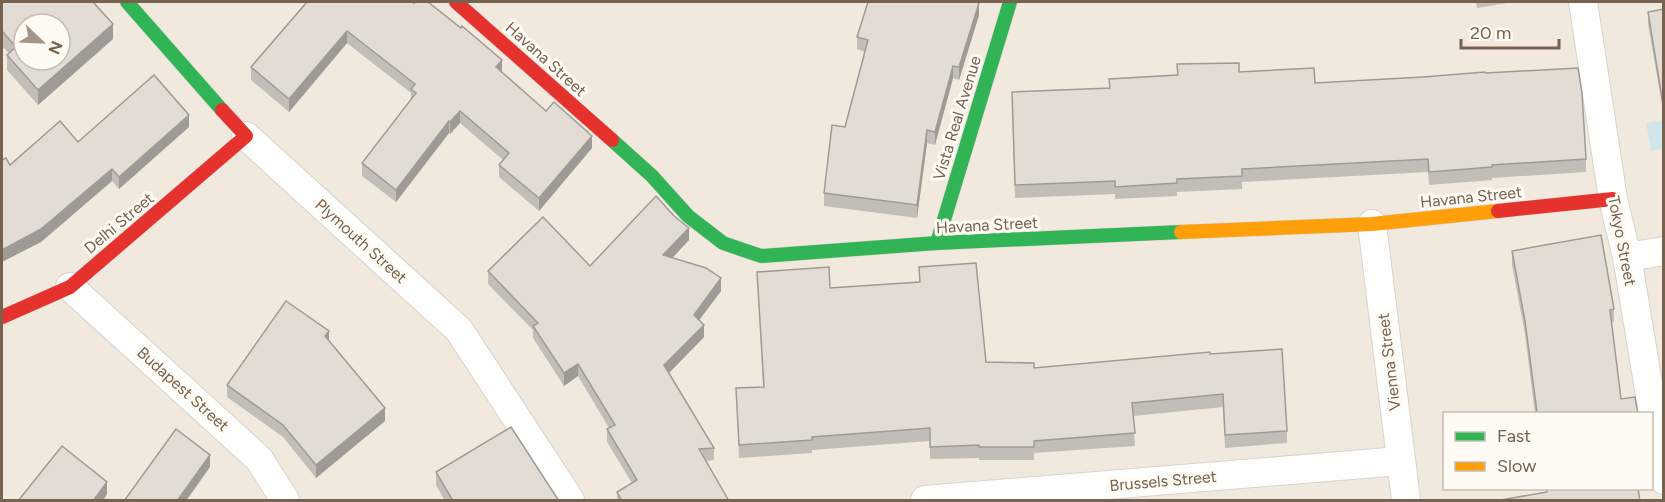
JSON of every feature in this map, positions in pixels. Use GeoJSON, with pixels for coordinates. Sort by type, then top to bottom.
{"type":"FeatureCollection","features":[{"type":"Feature","properties":{"kind":"street","name":"Plymouth Street"},"geometry":{"type":"LineString","coordinates":[[127,2],[246,136],[459,330],[570,501]]}},
{"type":"Feature","properties":{"kind":"street","name":"Havana Street"},"geometry":{"type":"LineString","coordinates":[[456,2],[652,176],[688,216],[723,243],[761,256],[937,243],[1372,224],[1614,199]]}},
{"type":"Feature","properties":{"kind":"street","name":"Vista Real Avenue"},"geometry":{"type":"LineString","coordinates":[[937,243],[1010,2]]}},
{"type":"Feature","properties":{"kind":"street","name":"Tokyo Street"},"geometry":{"type":"LineString","coordinates":[[1583,2],[1614,199],[1652,412]]}},
{"type":"Feature","properties":{"kind":"street","name":"Delhi Street"},"geometry":{"type":"LineString","coordinates":[[2,317],[70,286],[246,136]]}},
{"type":"Feature","properties":{"kind":"street","name":"Vienna Street"},"geometry":{"type":"LineString","coordinates":[[1372,224],[1406,501]]}},
{"type":"Feature","properties":{"kind":"street"},"geometry":{"type":"LineString","coordinates":[[1626,256],[1664,251]]}},
{"type":"Feature","properties":{"kind":"street","name":"Budapest Street"},"geometry":{"type":"LineString","coordinates":[[70,286],[259,459],[285,501]]}},
{"type":"Feature","properties":{"kind":"street","name":"Tokyo Street"},"geometry":{"type":"LineString","coordinates":[[1653,415],[1664,480]]}},
{"type":"Feature","properties":{"kind":"street","name":"Brussels Street"},"geometry":{"type":"LineString","coordinates":[[925,501],[1400,461]]}},
{"type":"Feature","properties":{"kind":"shaded area"},"geometry":{"type":"Polygon","coordinates":[[[2,2],[1663,2],[1663,500],[2,500],[2,2]]]}},
{"type":"Feature","properties":{"kind":"shaded area"},"geometry":{"type":"Polygon","coordinates":[[[1663,120],[1663,149],[1651,151],[1646,123],[1663,120]]]}},
{"type":"Feature","properties":{"kind":"building"},"geometry":{"type":"Polygon","coordinates":[[[2,2],[93,2],[113,24],[72,60],[72,12],[12,12],[12,42],[2,31],[2,2]]]}},
{"type":"Feature","properties":{"kind":"building"},"geometry":{"type":"Polygon","coordinates":[[[307,2],[428,2],[461,28],[462,26],[502,60],[496,67],[546,111],[554,102],[592,136],[539,198],[499,165],[509,153],[460,111],[449,121],[396,190],[362,163],[416,93],[411,89],[415,84],[347,31],[289,99],[251,67],[307,2]]]}},
{"type":"Feature","properties":{"kind":"building"},"geometry":{"type":"Polygon","coordinates":[[[868,2],[979,3],[959,67],[953,66],[935,132],[927,130],[917,205],[824,193],[832,125],[845,127],[868,40],[857,37],[868,2]]]}},
{"type":"Feature","properties":{"kind":"building"},"geometry":{"type":"Polygon","coordinates":[[[1664,9],[1664,104],[1663,104],[1648,12],[1664,9]]]}},
{"type":"Feature","properties":{"kind":"building"},"geometry":{"type":"Polygon","coordinates":[[[12,51],[12,61],[7,55],[12,51]]]}},
{"type":"Feature","properties":{"kind":"building"},"geometry":{"type":"Polygon","coordinates":[[[1239,63],[1239,72],[1314,68],[1315,83],[1578,68],[1586,159],[1429,172],[1428,159],[1242,169],[1242,176],[1177,179],[1177,183],[1115,187],[1115,181],[1015,185],[1012,92],[1110,88],[1109,79],[1178,75],[1177,64],[1239,63]]]}},
{"type":"Feature","properties":{"kind":"building"},"geometry":{"type":"Polygon","coordinates":[[[22,72],[58,72],[38,90],[22,72]]]}},
{"type":"Feature","properties":{"kind":"building"},"geometry":{"type":"Polygon","coordinates":[[[154,75],[189,115],[119,177],[112,169],[41,229],[2,250],[2,160],[6,158],[10,165],[60,121],[78,142],[154,75]]]}},
{"type":"Feature","properties":{"kind":"building"},"geometry":{"type":"Polygon","coordinates":[[[656,196],[674,216],[689,228],[663,255],[706,268],[721,278],[694,315],[704,325],[664,365],[714,448],[699,449],[729,501],[622,501],[617,492],[637,480],[607,429],[615,425],[578,364],[564,373],[533,326],[538,323],[488,271],[543,217],[590,266],[656,196]]]}},
{"type":"Feature","properties":{"kind":"building"},"geometry":{"type":"Polygon","coordinates":[[[1601,235],[1614,309],[1610,310],[1621,399],[1635,397],[1638,412],[1537,412],[1525,321],[1512,251],[1601,235]]]}},
{"type":"Feature","properties":{"kind":"building"},"geometry":{"type":"Polygon","coordinates":[[[976,263],[986,362],[1034,363],[1034,368],[1210,352],[1210,354],[1282,349],[1287,431],[1225,435],[1223,394],[1132,403],[1135,433],[1034,441],[1034,447],[979,447],[979,445],[930,447],[930,428],[739,445],[736,388],[764,387],[757,272],[829,267],[830,288],[920,282],[919,267],[976,263]]]}},
{"type":"Feature","properties":{"kind":"building"},"geometry":{"type":"Polygon","coordinates":[[[286,301],[329,331],[325,336],[385,408],[316,465],[283,425],[227,385],[286,301]]]}},
{"type":"Feature","properties":{"kind":"building"},"geometry":{"type":"Polygon","coordinates":[[[511,427],[559,501],[453,501],[436,472],[511,427]]]}},
{"type":"Feature","properties":{"kind":"building"},"geometry":{"type":"Polygon","coordinates":[[[176,429],[210,455],[177,501],[124,501],[176,429]]]}},
{"type":"Feature","properties":{"kind":"building"},"geometry":{"type":"Polygon","coordinates":[[[62,446],[107,482],[93,501],[18,501],[62,446]]]}},
{"type":"Feature","properties":{"kind":"building"},"geometry":{"type":"Polygon","coordinates":[[[1546,490],[1638,490],[1640,501],[1495,501],[1547,492],[1546,490]]]}},
{"type":"Feature","properties":{"kind":"traffic: fast"},"geometry":{"type":"LineString","coordinates":[[127,2],[222,110]]}},
{"type":"Feature","properties":{"kind":"traffic: fast"},"geometry":{"type":"LineString","coordinates":[[937,243],[1010,2]]}},
{"type":"Feature","properties":{"kind":"traffic: fast"},"geometry":{"type":"LineString","coordinates":[[612,140],[652,176],[688,216],[723,243],[761,256],[937,243],[1181,232]]}},
{"type":"Feature","properties":{"kind":"traffic: slow"},"geometry":{"type":"LineString","coordinates":[[1181,232],[1372,224],[1498,211]]}},
{"type":"Feature","properties":{"kind":"traffic: jam"},"geometry":{"type":"LineString","coordinates":[[456,2],[612,140]]}},
{"type":"Feature","properties":{"kind":"traffic: jam"},"geometry":{"type":"LineString","coordinates":[[2,317],[70,287],[246,136],[222,110]]}},
{"type":"Feature","properties":{"kind":"traffic: jam"},"geometry":{"type":"LineString","coordinates":[[1498,211],[1613,199]]}}]}
